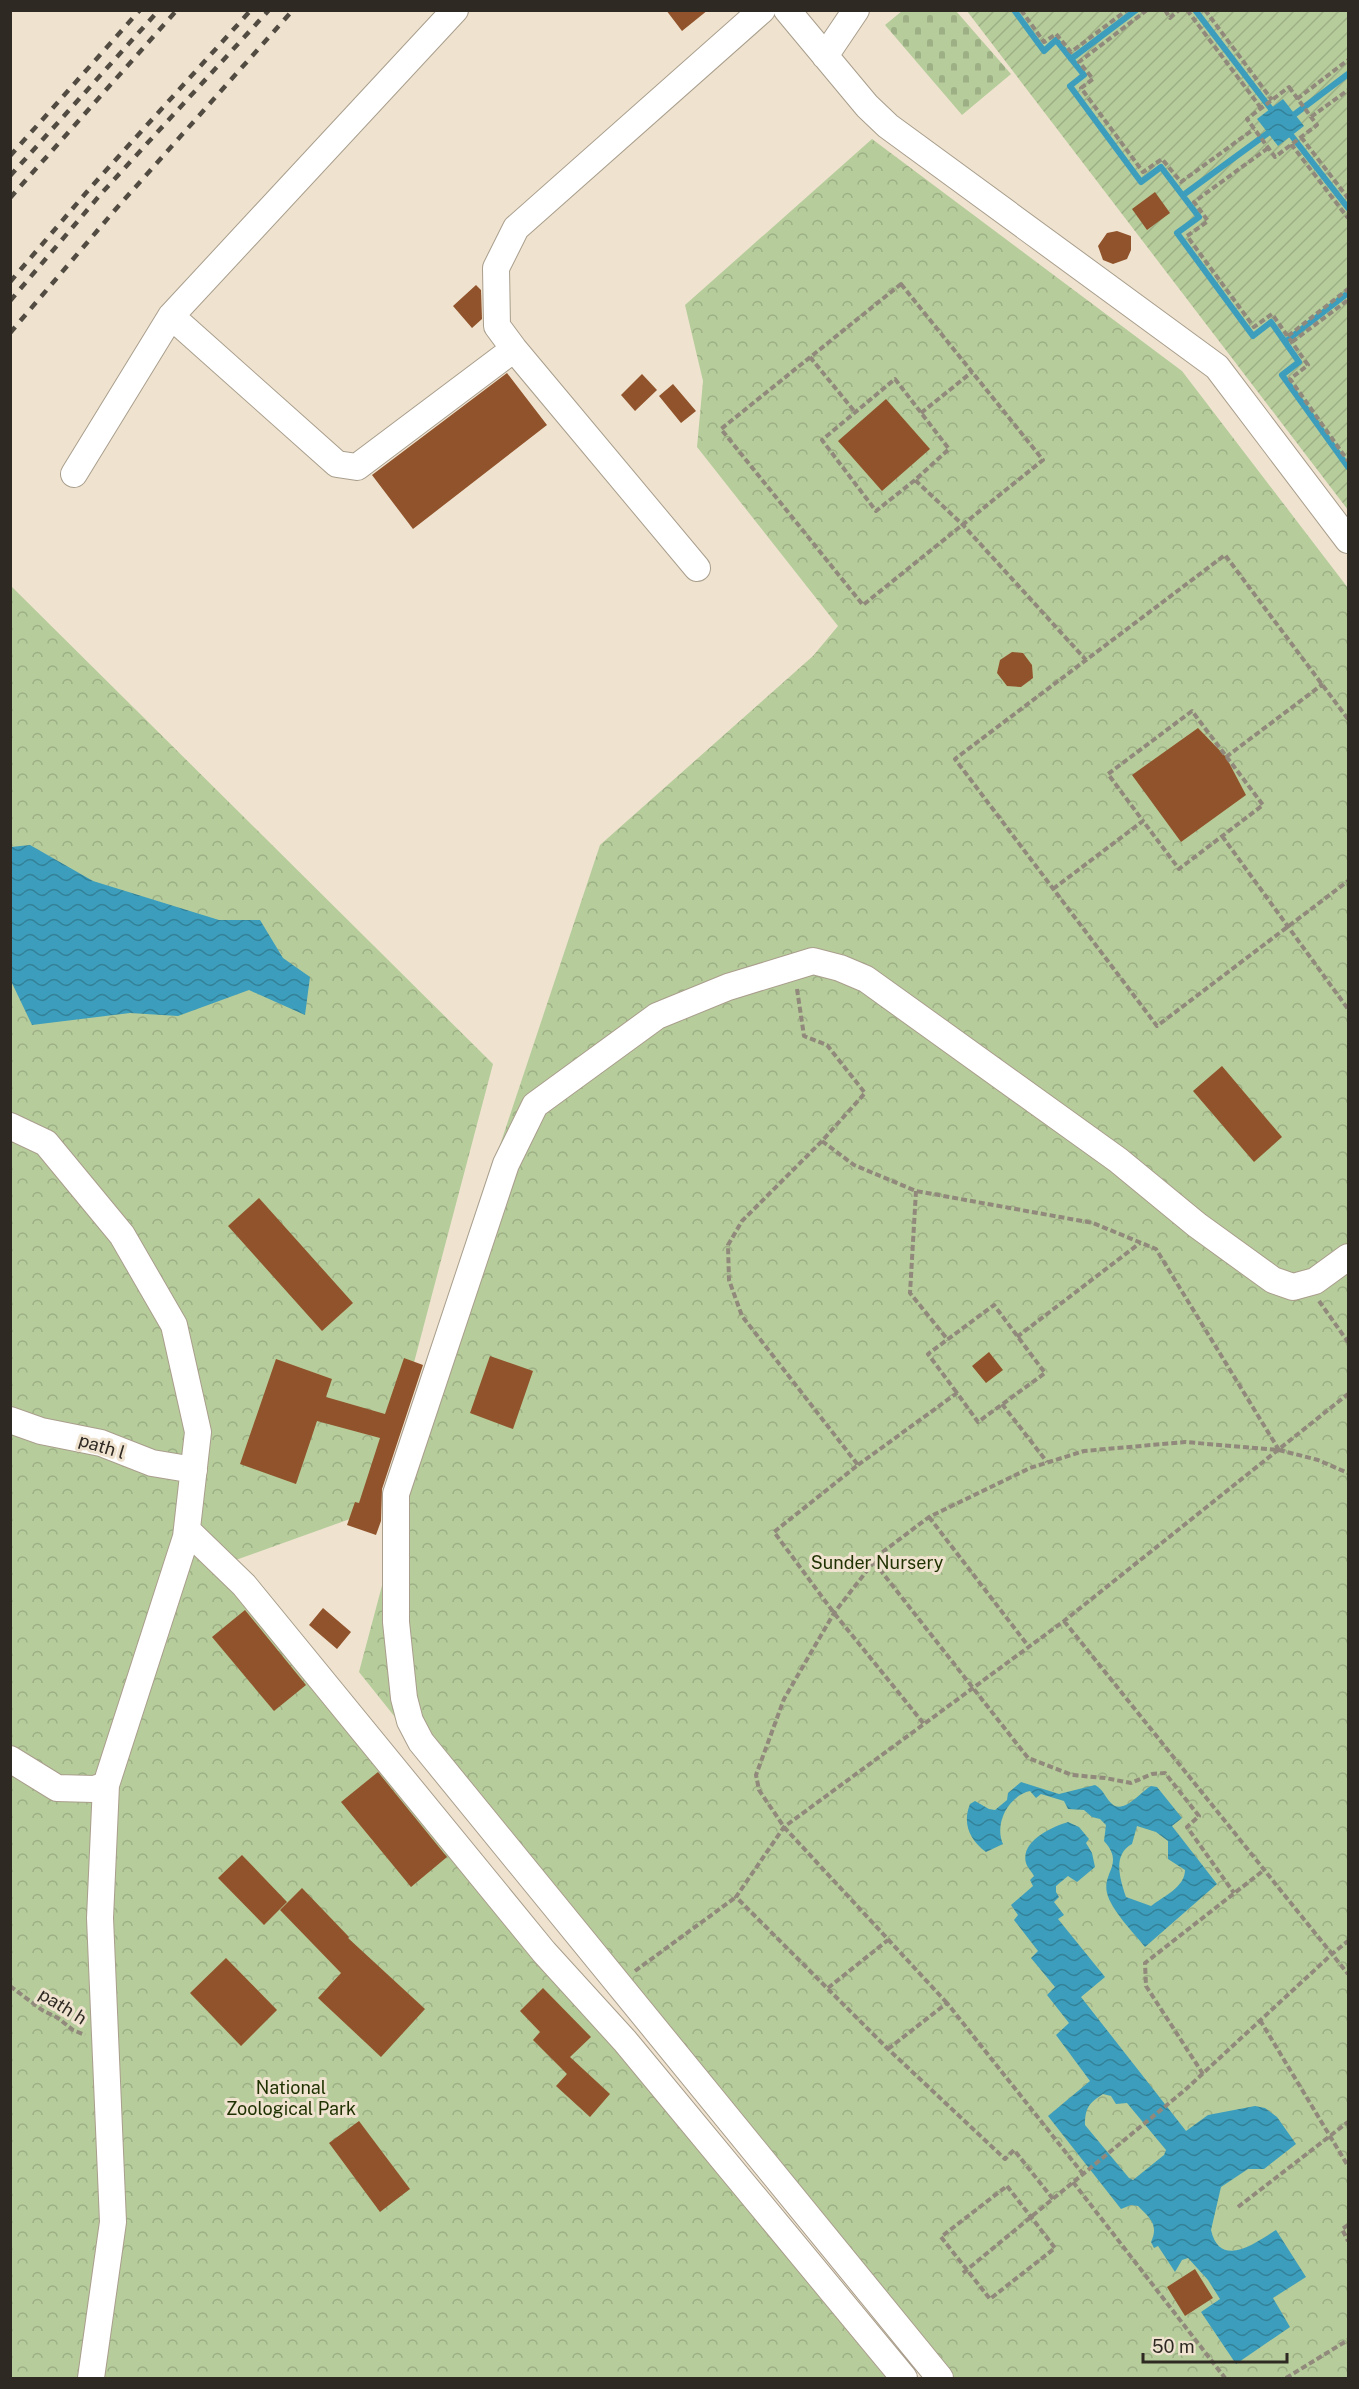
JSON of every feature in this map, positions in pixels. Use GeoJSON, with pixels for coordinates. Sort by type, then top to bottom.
{"type":"FeatureCollection","features":[{"type":"Feature","properties":{"kind":"street"},"geometry":{"type":"LineString","coordinates":[[74,474],[171,315],[455,10]]}},
{"type":"Feature","properties":{"kind":"street"},"geometry":{"type":"LineString","coordinates":[[697,567],[497,327],[496,268],[516,228],[762,10]]}},
{"type":"Feature","properties":{"kind":"street"},"geometry":{"type":"LineString","coordinates":[[787,10],[872,111],[888,126],[1217,367],[1348,540]]}},
{"type":"Feature","properties":{"kind":"street"},"geometry":{"type":"LineString","coordinates":[[825,56],[856,10]]}},
{"type":"Feature","properties":{"kind":"street"},"geometry":{"type":"LineString","coordinates":[[171,315],[337,464],[345,466],[357,467],[514,349]]}},
{"type":"Feature","properties":{"kind":"street"},"geometry":{"type":"LineString","coordinates":[[940,2379],[421,1742],[410,1721],[404,1698],[396,1622],[396,1494],[506,1164],[535,1105],[657,1016],[728,987],[813,961],[840,968],[866,979],[1118,1160],[1197,1225],[1273,1280],[1293,1287],[1306,1284],[1315,1281],[1348,1257]]}},
{"type":"Feature","properties":{"kind":"street"},"geometry":{"type":"LineString","coordinates":[[10,1126],[46,1143],[122,1235],[174,1325],[198,1432],[187,1530],[106,1785],[100,1918],[113,2222],[92,2379]]}},
{"type":"Feature","properties":{"kind":"street","name":"path l"},"geometry":{"type":"LineString","coordinates":[[10,1420],[41,1431],[101,1443],[152,1463],[194,1470]]}},
{"type":"Feature","properties":{"kind":"street"},"geometry":{"type":"LineString","coordinates":[[187,1530],[244,1585],[544,1952],[626,2041],[904,2379]]}},
{"type":"Feature","properties":{"kind":"street"},"geometry":{"type":"LineString","coordinates":[[10,1759],[57,1788],[94,1789],[106,1785]]}},
{"type":"Feature","properties":{"kind":"path"},"geometry":{"type":"LineString","coordinates":[[1021,10],[1044,42],[1056,34],[1071,52],[1127,10]]}},
{"type":"Feature","properties":{"kind":"path"},"geometry":{"type":"LineString","coordinates":[[1147,10],[1079,62],[1093,80],[1081,88],[1143,172],[1162,159],[1181,182],[1254,129]]}},
{"type":"Feature","properties":{"kind":"path"},"geometry":{"type":"LineString","coordinates":[[1165,10],[1170,18],[1179,10]]}},
{"type":"Feature","properties":{"kind":"path"},"geometry":{"type":"LineString","coordinates":[[1187,10],[1261,108]]}},
{"type":"Feature","properties":{"kind":"path"},"geometry":{"type":"LineString","coordinates":[[1205,10],[1272,100]]}},
{"type":"Feature","properties":{"kind":"path"},"geometry":{"type":"LineString","coordinates":[[1297,99],[1348,60]]}},
{"type":"Feature","properties":{"kind":"path"},"geometry":{"type":"LineString","coordinates":[[1289,87],[1317,125],[1275,157],[1254,129],[1247,119],[1289,87]]}},
{"type":"Feature","properties":{"kind":"path"},"geometry":{"type":"LineString","coordinates":[[1311,117],[1348,90]]}},
{"type":"Feature","properties":{"kind":"path"},"geometry":{"type":"LineString","coordinates":[[1301,137],[1348,198]]}},
{"type":"Feature","properties":{"kind":"path"},"geometry":{"type":"LineString","coordinates":[[1291,144],[1348,218]]}},
{"type":"Feature","properties":{"kind":"path"},"geometry":{"type":"LineString","coordinates":[[1268,147],[1194,202],[1208,221],[1186,236],[1254,327],[1272,314],[1288,336],[1308,365],[1290,379],[1348,461]]}},
{"type":"Feature","properties":{"kind":"path"},"geometry":{"type":"LineString","coordinates":[[901,284],[972,372],[1043,460],[863,605],[721,429],[901,284]]}},
{"type":"Feature","properties":{"kind":"path"},"geometry":{"type":"LineString","coordinates":[[1288,336],[1348,289]]}},
{"type":"Feature","properties":{"kind":"path"},"geometry":{"type":"LineString","coordinates":[[1292,342],[1348,300]]}},
{"type":"Feature","properties":{"kind":"path"},"geometry":{"type":"LineString","coordinates":[[810,357],[855,412]]}},
{"type":"Feature","properties":{"kind":"path"},"geometry":{"type":"LineString","coordinates":[[921,413],[972,372]]}},
{"type":"Feature","properties":{"kind":"path"},"geometry":{"type":"LineString","coordinates":[[895,379],[921,413],[949,449],[876,511],[822,440],[895,379]]}},
{"type":"Feature","properties":{"kind":"path"},"geometry":{"type":"LineString","coordinates":[[915,480],[963,525],[1086,660]]}},
{"type":"Feature","properties":{"kind":"path"},"geometry":{"type":"LineString","coordinates":[[1348,718],[1225,555],[955,759],[1157,1026],[1348,881]]}},
{"type":"Feature","properties":{"kind":"path"},"geometry":{"type":"LineString","coordinates":[[1226,757],[1323,684]]}},
{"type":"Feature","properties":{"kind":"path"},"geometry":{"type":"LineString","coordinates":[[1191,711],[1226,757],[1263,805],[1179,869],[1108,774],[1191,711]]}},
{"type":"Feature","properties":{"kind":"path"},"geometry":{"type":"LineString","coordinates":[[1053,889],[1143,821]]}},
{"type":"Feature","properties":{"kind":"path"},"geometry":{"type":"LineString","coordinates":[[1222,836],[1348,1010]]}},
{"type":"Feature","properties":{"kind":"path"},"geometry":{"type":"LineString","coordinates":[[794,967],[804,1036],[827,1045],[865,1093],[822,1141],[742,1221],[728,1245],[729,1280],[742,1316],[858,1465]]}},
{"type":"Feature","properties":{"kind":"path"},"geometry":{"type":"LineString","coordinates":[[822,1141],[854,1164],[916,1191],[1093,1223],[1156,1249],[1279,1450]]}},
{"type":"Feature","properties":{"kind":"path"},"geometry":{"type":"LineString","coordinates":[[916,1191],[910,1293],[948,1340]]}},
{"type":"Feature","properties":{"kind":"path"},"geometry":{"type":"LineString","coordinates":[[1017,1337],[1140,1243]]}},
{"type":"Feature","properties":{"kind":"path"},"geometry":{"type":"LineString","coordinates":[[1306,1284],[1348,1342]]}},
{"type":"Feature","properties":{"kind":"path"},"geometry":{"type":"LineString","coordinates":[[994,1305],[1017,1337],[1045,1373],[978,1422],[928,1354],[994,1305]]}},
{"type":"Feature","properties":{"kind":"path"},"geometry":{"type":"LineString","coordinates":[[924,1724],[834,1613],[774,1532],[858,1465],[957,1393]]}},
{"type":"Feature","properties":{"kind":"path"},"geometry":{"type":"LineString","coordinates":[[619,1984],[736,1897],[784,1827],[1064,1621],[1348,1394]]}},
{"type":"Feature","properties":{"kind":"path"},"geometry":{"type":"LineString","coordinates":[[1002,1404],[1047,1462]]}},
{"type":"Feature","properties":{"kind":"path"},"geometry":{"type":"LineString","coordinates":[[1083,2174],[947,2003],[784,1827],[759,1790],[756,1775],[784,1700],[834,1613],[880,1554],[929,1517],[1030,1468],[1084,1451],[1185,1442],[1279,1450],[1318,1460],[1348,1473]]}},
{"type":"Feature","properties":{"kind":"path"},"geometry":{"type":"LineString","coordinates":[[929,1517],[1029,1647]]}},
{"type":"Feature","properties":{"kind":"path"},"geometry":{"type":"LineString","coordinates":[[874,1562],[1028,1758],[1072,1775],[1131,1783],[1152,1774],[1165,1773],[1198,1816],[1187,1827],[1234,1893]]}},
{"type":"Feature","properties":{"kind":"path"},"geometry":{"type":"LineString","coordinates":[[1064,1621],[1348,1974]]}},
{"type":"Feature","properties":{"kind":"path"},"geometry":{"type":"LineString","coordinates":[[1203,2074],[1146,1986],[1145,1963],[1264,1870]]}},
{"type":"Feature","properties":{"kind":"path"},"geometry":{"type":"LineString","coordinates":[[736,1897],[888,2049],[1005,2159],[1014,2150],[1053,2199]]}},
{"type":"Feature","properties":{"kind":"path"},"geometry":{"type":"LineString","coordinates":[[828,1988],[888,1940]]}},
{"type":"Feature","properties":{"kind":"path"},"geometry":{"type":"LineString","coordinates":[[965,2272],[1166,2106],[1348,1941]]}},
{"type":"Feature","properties":{"kind":"path","name":"path h"},"geometry":{"type":"LineString","coordinates":[[10,1986],[73,2030],[105,2042]]}},
{"type":"Feature","properties":{"kind":"path"},"geometry":{"type":"LineString","coordinates":[[888,2049],[947,2003]]}},
{"type":"Feature","properties":{"kind":"path"},"geometry":{"type":"LineString","coordinates":[[1260,2020],[1348,2166]]}},
{"type":"Feature","properties":{"kind":"path"},"geometry":{"type":"LineString","coordinates":[[1238,2208],[1348,2122]]}},
{"type":"Feature","properties":{"kind":"path"},"geometry":{"type":"LineString","coordinates":[[1073,2182],[1225,2379]]}},
{"type":"Feature","properties":{"kind":"path"},"geometry":{"type":"LineString","coordinates":[[1007,2186],[1055,2248],[990,2299],[965,2272],[941,2237],[1007,2186]]}},
{"type":"Feature","properties":{"kind":"path"},"geometry":{"type":"LineString","coordinates":[[1348,2225],[1342,2229],[1348,2241]]}},
{"type":"Feature","properties":{"kind":"path"},"geometry":{"type":"LineString","coordinates":[[1286,2379],[1348,2340]]}},
{"type":"Feature","properties":{"kind":"green space"},"geometry":{"type":"Polygon","coordinates":[[[902,11],[956,11],[1011,74],[962,115],[885,25],[902,11]]]}},
{"type":"Feature","properties":{"kind":"green space"},"geometry":{"type":"Polygon","coordinates":[[[967,11],[1348,11],[1348,510],[967,11]]]}},
{"type":"Feature","properties":{"kind":"green space","name":"Sunder Nursery"},"geometry":{"type":"Polygon","coordinates":[[[872,139],[1182,371],[1348,588],[1348,2378],[923,2378],[359,1672],[497,1154],[600,845],[813,656],[838,626],[697,447],[703,381],[685,305],[872,139]]]}},
{"type":"Feature","properties":{"kind":"green space","name":"National Zoological Park"},"geometry":{"type":"Polygon","coordinates":[[[10,585],[493,1064],[375,1510],[219,1566],[886,2378],[11,2378],[10,585]]]}},
{"type":"Feature","properties":{"kind":"water"},"geometry":{"type":"Polygon","coordinates":[[[1283,99],[1304,126],[1278,146],[1257,119],[1283,99]]]}},
{"type":"Feature","properties":{"kind":"water"},"geometry":{"type":"Polygon","coordinates":[[[30,845],[93,881],[219,920],[260,920],[283,958],[310,977],[305,1015],[249,990],[178,1016],[130,1013],[32,1025],[11,981],[11,847],[30,845]]]}},
{"type":"Feature","properties":{"kind":"water"},"geometry":{"type":"Polygon","coordinates":[[[1021,1782],[1059,1794],[1095,1785],[1111,1803],[1121,1807],[1151,1786],[1157,1787],[1182,1818],[1172,1826],[1217,1884],[1145,1947],[1109,1900],[1106,1886],[1113,1856],[1104,1841],[1106,1825],[1100,1819],[1092,1817],[1084,1810],[1068,1809],[1064,1801],[1041,1794],[1036,1798],[1030,1791],[1015,1799],[1005,1812],[1000,1828],[1003,1844],[986,1852],[976,1842],[967,1825],[970,1804],[975,1801],[995,1810],[1007,1800],[1008,1793],[1021,1782]],[[1137,1826],[1132,1844],[1122,1854],[1119,1868],[1126,1897],[1151,1906],[1178,1886],[1185,1870],[1168,1859],[1168,1841],[1156,1832],[1137,1826]]]}},
{"type":"Feature","properties":{"kind":"water"},"geometry":{"type":"Polygon","coordinates":[[[1068,1822],[1079,1827],[1089,1839],[1086,1843],[1092,1853],[1095,1867],[1077,1882],[1068,1876],[1056,1886],[1059,1897],[1054,1902],[1064,1915],[1058,1919],[1105,1977],[1081,1997],[1186,2131],[1208,2115],[1255,2106],[1265,2108],[1277,2117],[1296,2144],[1264,2169],[1248,2169],[1221,2187],[1211,2230],[1222,2249],[1240,2250],[1276,2230],[1306,2277],[1273,2298],[1290,2327],[1236,2364],[1201,2312],[1220,2299],[1208,2280],[1188,2258],[1182,2260],[1175,2272],[1158,2246],[1154,2248],[1151,2242],[1154,2226],[1149,2218],[1138,2206],[1131,2205],[1121,2209],[1048,2116],[1090,2081],[1056,2035],[1069,2023],[1047,1995],[1055,1987],[1031,1958],[1038,1951],[1014,1920],[1018,1915],[1011,1905],[1033,1886],[1030,1880],[1034,1876],[1026,1863],[1025,1855],[1028,1848],[1039,1836],[1068,1822]],[[1103,2094],[1091,2103],[1087,2110],[1085,2125],[1133,2180],[1164,2155],[1166,2150],[1127,2103],[1116,2104],[1111,2096],[1103,2094]]]}},
{"type":"Feature","properties":{"kind":"building"},"geometry":{"type":"Polygon","coordinates":[[[666,10],[708,10],[682,31],[666,10]]]}},
{"type":"Feature","properties":{"kind":"building"},"geometry":{"type":"Polygon","coordinates":[[[1155,192],[1170,213],[1147,230],[1132,209],[1155,192]]]}},
{"type":"Feature","properties":{"kind":"building"},"geometry":{"type":"Polygon","coordinates":[[[1117,231],[1131,236],[1131,250],[1127,259],[1113,264],[1103,260],[1098,246],[1107,233],[1117,231]]]}},
{"type":"Feature","properties":{"kind":"building"},"geometry":{"type":"Polygon","coordinates":[[[476,285],[481,290],[482,319],[472,328],[453,306],[476,285]]]}},
{"type":"Feature","properties":{"kind":"building"},"geometry":{"type":"Polygon","coordinates":[[[507,373],[547,425],[413,529],[372,475],[507,373]]]}},
{"type":"Feature","properties":{"kind":"building"},"geometry":{"type":"Polygon","coordinates":[[[642,374],[657,390],[635,411],[621,395],[642,374]]]}},
{"type":"Feature","properties":{"kind":"building"},"geometry":{"type":"Polygon","coordinates":[[[673,384],[696,411],[681,423],[659,396],[673,384]]]}},
{"type":"Feature","properties":{"kind":"building"},"geometry":{"type":"Polygon","coordinates":[[[886,399],[930,449],[882,491],[838,441],[886,399]]]}},
{"type":"Feature","properties":{"kind":"building"},"geometry":{"type":"Polygon","coordinates":[[[1012,652],[1023,653],[1032,665],[1033,678],[1021,687],[1007,686],[997,673],[1000,660],[1012,652]]]}},
{"type":"Feature","properties":{"kind":"building"},"geometry":{"type":"Polygon","coordinates":[[[1198,728],[1226,757],[1246,795],[1181,842],[1132,775],[1198,728]]]}},
{"type":"Feature","properties":{"kind":"building"},"geometry":{"type":"Polygon","coordinates":[[[1222,1066],[1282,1137],[1254,1162],[1193,1091],[1222,1066]]]}},
{"type":"Feature","properties":{"kind":"building"},"geometry":{"type":"Polygon","coordinates":[[[259,1198],[353,1303],[322,1331],[228,1226],[259,1198]]]}},
{"type":"Feature","properties":{"kind":"building"},"geometry":{"type":"Polygon","coordinates":[[[989,1352],[1003,1370],[986,1383],[972,1366],[989,1352]]]}},
{"type":"Feature","properties":{"kind":"building"},"geometry":{"type":"Polygon","coordinates":[[[490,1356],[533,1371],[513,1429],[470,1413],[490,1356]]]}},
{"type":"Feature","properties":{"kind":"building"},"geometry":{"type":"Polygon","coordinates":[[[404,1358],[423,1365],[382,1489],[381,1521],[376,1535],[347,1525],[355,1502],[359,1503],[380,1438],[317,1421],[296,1484],[240,1464],[276,1359],[332,1379],[326,1397],[385,1414],[404,1358]]]}},
{"type":"Feature","properties":{"kind":"building"},"geometry":{"type":"Polygon","coordinates":[[[323,1608],[351,1632],[337,1649],[309,1625],[323,1608]]]}},
{"type":"Feature","properties":{"kind":"building"},"geometry":{"type":"Polygon","coordinates":[[[245,1610],[306,1685],[274,1711],[212,1637],[245,1610]]]}},
{"type":"Feature","properties":{"kind":"building"},"geometry":{"type":"Polygon","coordinates":[[[378,1772],[447,1857],[411,1887],[341,1802],[378,1772]]]}},
{"type":"Feature","properties":{"kind":"building"},"geometry":{"type":"Polygon","coordinates":[[[242,1855],[287,1902],[264,1925],[218,1878],[242,1855]]]}},
{"type":"Feature","properties":{"kind":"building"},"geometry":{"type":"Polygon","coordinates":[[[302,1888],[348,1938],[425,2009],[381,2057],[318,1998],[341,1973],[280,1910],[302,1888]]]}},
{"type":"Feature","properties":{"kind":"building"},"geometry":{"type":"Polygon","coordinates":[[[226,1958],[277,2010],[241,2046],[190,1993],[226,1958]]]}},
{"type":"Feature","properties":{"kind":"building"},"geometry":{"type":"Polygon","coordinates":[[[543,1988],[591,2037],[570,2057],[610,2094],[590,2117],[556,2086],[567,2074],[533,2040],[540,2032],[520,2011],[543,1988]]]}},
{"type":"Feature","properties":{"kind":"building"},"geometry":{"type":"Polygon","coordinates":[[[359,2121],[410,2189],[380,2212],[329,2143],[359,2121]]]}},
{"type":"Feature","properties":{"kind":"building"},"geometry":{"type":"Polygon","coordinates":[[[1195,2269],[1213,2298],[1185,2316],[1167,2287],[1195,2269]]]}},
{"type":"Feature","properties":{"kind":"waterway"},"geometry":{"type":"LineString","coordinates":[[1014,10],[1044,51],[1056,40],[1084,75],[1070,86],[1141,182],[1161,167],[1199,217],[1177,233],[1253,336],[1271,322],[1299,362],[1282,375],[1348,467]]}},
{"type":"Feature","properties":{"kind":"waterway"},"geometry":{"type":"LineString","coordinates":[[1071,59],[1136,10]]}},
{"type":"Feature","properties":{"kind":"waterway"},"geometry":{"type":"LineString","coordinates":[[1195,10],[1271,109]]}},
{"type":"Feature","properties":{"kind":"waterway"},"geometry":{"type":"LineString","coordinates":[[1295,114],[1348,74]]}},
{"type":"Feature","properties":{"kind":"waterway"},"geometry":{"type":"LineString","coordinates":[[1186,193],[1268,133]]}},
{"type":"Feature","properties":{"kind":"waterway"},"geometry":{"type":"LineString","coordinates":[[1291,135],[1348,208]]}},
{"type":"Feature","properties":{"kind":"waterway"},"geometry":{"type":"LineString","coordinates":[[1285,342],[1348,293]]}},
{"type":"Feature","properties":{"kind":"railway"},"geometry":{"type":"LineString","coordinates":[[10,156],[140,10]]}},
{"type":"Feature","properties":{"kind":"railway"},"geometry":{"type":"LineString","coordinates":[[10,176],[159,10]]}},
{"type":"Feature","properties":{"kind":"railway"},"geometry":{"type":"LineString","coordinates":[[10,198],[177,10]]}},
{"type":"Feature","properties":{"kind":"railway"},"geometry":{"type":"LineString","coordinates":[[10,282],[91,187],[251,10]]}},
{"type":"Feature","properties":{"kind":"railway"},"geometry":{"type":"LineString","coordinates":[[10,301],[100,195],[269,10]]}},
{"type":"Feature","properties":{"kind":"railway"},"geometry":{"type":"LineString","coordinates":[[10,333],[115,210],[293,10]]}}]}
